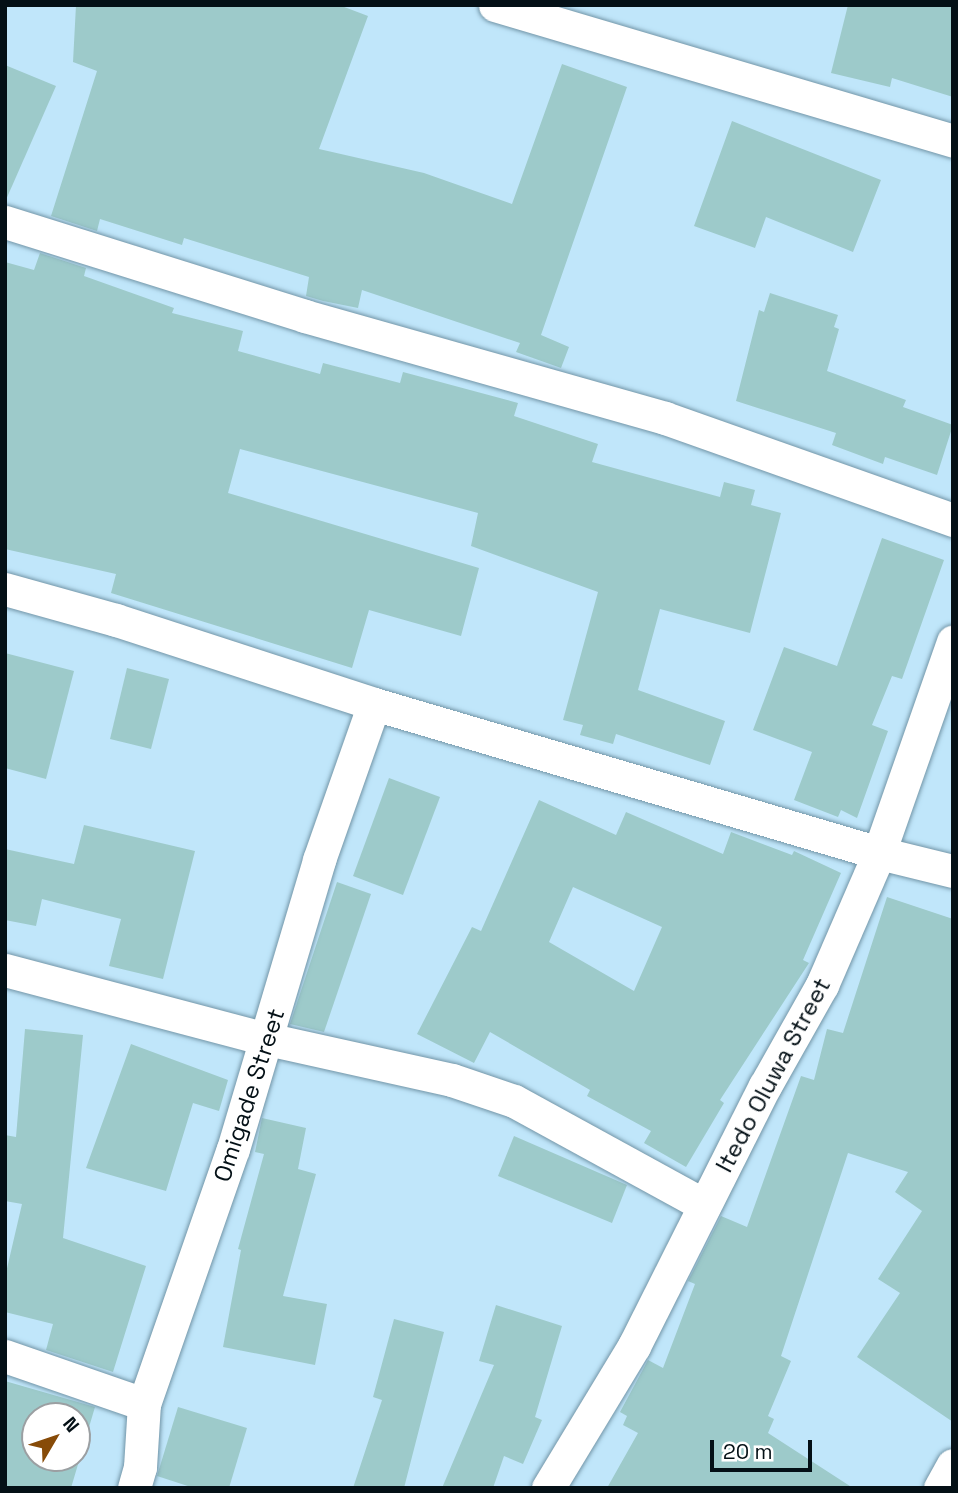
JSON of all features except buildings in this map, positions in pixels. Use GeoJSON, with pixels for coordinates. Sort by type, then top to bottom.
{"type":"FeatureCollection","features":[{"type":"Feature","properties":{"kind":"street"},"geometry":{"type":"LineString","coordinates":[[495,5],[953,141]]}},
{"type":"Feature","properties":{"kind":"street"},"geometry":{"type":"LineString","coordinates":[[5,222],[305,316],[665,418],[953,520]]}},
{"type":"Feature","properties":{"kind":"street"},"geometry":{"type":"LineString","coordinates":[[5,589],[116,620],[373,704],[879,853],[953,871]]}},
{"type":"Feature","properties":{"kind":"street","name":"Itedo Oluwa Street"},"geometry":{"type":"LineString","coordinates":[[548,1488],[634,1346],[704,1205],[822,985],[879,853],[953,642]]}},
{"type":"Feature","properties":{"kind":"street","name":"Omigade Street"},"geometry":{"type":"LineString","coordinates":[[134,1488],[140,1467],[144,1404],[267,1039],[319,860],[373,704]]}},
{"type":"Feature","properties":{"kind":"street"},"geometry":{"type":"LineString","coordinates":[[5,970],[267,1039],[452,1080],[514,1101],[704,1205]]}},
{"type":"Feature","properties":{"kind":"street"},"geometry":{"type":"LineString","coordinates":[[5,1356],[144,1404]]}},
{"type":"Feature","properties":{"kind":"street"},"geometry":{"type":"LineString","coordinates":[[940,1488],[953,1465]]}}]}
